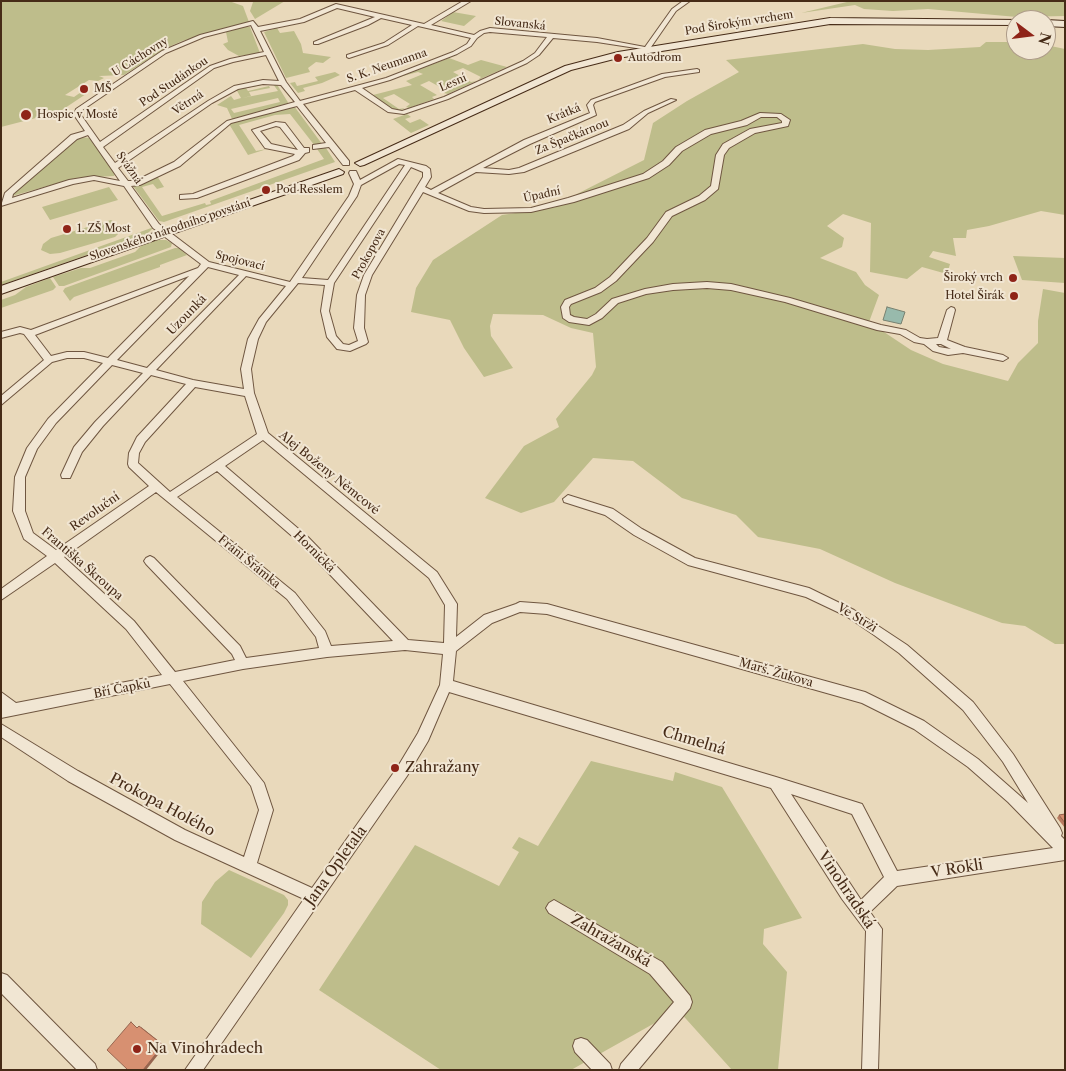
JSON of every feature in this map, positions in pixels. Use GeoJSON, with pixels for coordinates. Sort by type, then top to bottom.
{"type":"FeatureCollection","features":[{"type":"Feature","properties":{"kind":"street"},"geometry":{"type":"LineString","coordinates":[[358,1],[302,21],[258,29],[268,53],[284,82],[331,144],[342,167],[343,174],[352,173],[358,169],[360,163]]}},
{"type":"Feature","properties":{"kind":"street"},"geometry":{"type":"LineString","coordinates":[[425,26],[468,1]]}},
{"type":"Feature","properties":{"kind":"street"},"geometry":{"type":"LineString","coordinates":[[342,167],[352,161],[360,163],[568,68],[647,49],[674,10],[687,1]]}},
{"type":"Feature","properties":{"kind":"street","name":"Slovanská"},"geometry":{"type":"LineString","coordinates":[[339,7],[475,37],[482,32],[490,30],[597,40],[647,49]]}},
{"type":"Feature","properties":{"kind":"street"},"geometry":{"type":"LineString","coordinates":[[316,43],[366,24],[379,17]]}},
{"type":"Feature","properties":{"kind":"street","name":"Pod Širokým vrchem"},"geometry":{"type":"LineString","coordinates":[[647,49],[830,21],[1006,22]]}},
{"type":"Feature","properties":{"kind":"street","name":"U Cáchovny"},"geometry":{"type":"LineString","coordinates":[[77,116],[83,105],[164,52],[182,43],[253,23],[258,29]]}},
{"type":"Feature","properties":{"kind":"street"},"geometry":{"type":"LineString","coordinates":[[349,56],[386,44],[416,25]]}},
{"type":"Feature","properties":{"kind":"street","name":"S. K. Neumanna"},"geometry":{"type":"LineString","coordinates":[[126,184],[137,183],[168,170],[229,122],[388,79],[455,53],[469,45],[475,37]]}},
{"type":"Feature","properties":{"kind":"street","name":"Lesní"},"geometry":{"type":"LineString","coordinates":[[357,88],[390,111],[402,112],[446,98],[525,62],[537,54],[550,37]]}},
{"type":"Feature","properties":{"kind":"street","name":"Pod Studánkou"},"geometry":{"type":"LineString","coordinates":[[100,146],[212,67],[232,60],[268,53]]}},
{"type":"Feature","properties":{"kind":"street","name":"Krátká"},"geometry":{"type":"LineString","coordinates":[[433,192],[527,142],[594,114],[590,105],[594,101],[664,74],[696,71]]}},
{"type":"Feature","properties":{"kind":"street","name":"Větrná"},"geometry":{"type":"LineString","coordinates":[[114,167],[210,102],[236,87],[263,82],[284,82]]}},
{"type":"Feature","properties":{"kind":"street","name":"Za Špačkárnou"},"geometry":{"type":"LineString","coordinates":[[473,170],[509,172],[521,170],[626,126],[646,112],[673,100]]}},
{"type":"Feature","properties":{"kind":"street","name":"Úpadní"},"geometry":{"type":"LineString","coordinates":[[421,188],[469,209],[484,212],[531,210],[571,200],[646,176],[666,164],[679,150],[708,132],[725,126],[744,123],[766,114],[779,115],[787,121],[782,126],[753,131],[742,135],[726,146],[720,155],[715,187],[702,198],[669,214],[650,240],[613,279],[598,290],[568,302],[564,313],[572,320],[589,322],[599,316],[615,301],[673,287],[707,285],[731,287],[787,300],[880,328],[903,332],[917,340],[927,342]]}},
{"type":"Feature","properties":{"kind":"street","name":"Svážná"},"geometry":{"type":"LineString","coordinates":[[77,116],[156,226],[165,231]]}},
{"type":"Feature","properties":{"kind":"street"},"geometry":{"type":"LineString","coordinates":[[276,124],[282,125],[302,152],[268,146],[256,130],[276,124]]}},
{"type":"Feature","properties":{"kind":"street"},"geometry":{"type":"LineString","coordinates":[[4,203],[9,193],[74,137],[89,132]]}},
{"type":"Feature","properties":{"kind":"street"},"geometry":{"type":"LineString","coordinates":[[316,147],[331,144]]}},
{"type":"Feature","properties":{"kind":"street"},"geometry":{"type":"LineString","coordinates":[[183,197],[194,196],[296,158],[302,152]]}},
{"type":"Feature","properties":{"kind":"street"},"geometry":{"type":"LineString","coordinates":[[352,173],[358,184],[398,161],[427,171],[427,176],[421,188]]}},
{"type":"Feature","properties":{"kind":"street","name":"Prokopova"},"geometry":{"type":"LineString","coordinates":[[409,164],[330,282],[325,311],[332,337],[340,347],[350,348],[358,346],[363,342],[359,328],[361,295],[368,275],[421,188]]}},
{"type":"Feature","properties":{"kind":"street","name":"Slovenského národního povstání"},"geometry":{"type":"LineString","coordinates":[[1,290],[342,167]]}},
{"type":"Feature","properties":{"kind":"street"},"geometry":{"type":"LineString","coordinates":[[4,203],[72,182],[94,178],[126,184]]}},
{"type":"Feature","properties":{"kind":"street","name":"Alej Boženy Němcové"},"geometry":{"type":"LineString","coordinates":[[358,184],[353,196],[326,238],[294,282],[262,320],[253,339],[246,369],[249,393],[263,435],[434,574],[451,604],[450,649]]}},
{"type":"Feature","properties":{"kind":"street","name":"Spojovací"},"geometry":{"type":"LineString","coordinates":[[165,231],[204,267],[294,282]]}},
{"type":"Feature","properties":{"kind":"street"},"geometry":{"type":"LineString","coordinates":[[29,334],[204,267]]}},
{"type":"Feature","properties":{"kind":"street","name":"Františka Škroupa"},"geometry":{"type":"LineString","coordinates":[[204,267],[52,421],[32,448],[20,478],[19,510],[28,536],[55,556],[130,625],[176,679],[257,783],[266,810],[249,866]]}},
{"type":"Feature","properties":{"kind":"street","name":"Uzounká"},"geometry":{"type":"LineString","coordinates":[[66,475],[78,450],[99,424],[244,274]]}},
{"type":"Feature","properties":{"kind":"street"},"geometry":{"type":"LineString","coordinates":[[294,282],[330,282]]}},
{"type":"Feature","properties":{"kind":"street"},"geometry":{"type":"LineString","coordinates":[[159,285],[172,285],[181,289]]}},
{"type":"Feature","properties":{"kind":"street"},"geometry":{"type":"LineString","coordinates":[[942,341],[951,310]]}},
{"type":"Feature","properties":{"kind":"street"},"geometry":{"type":"LineString","coordinates":[[1,335],[20,330],[29,334],[49,360]]}},
{"type":"Feature","properties":{"kind":"street"},"geometry":{"type":"LineString","coordinates":[[927,342],[933,340],[942,341],[963,350],[1003,358]]}},
{"type":"Feature","properties":{"kind":"street"},"geometry":{"type":"LineString","coordinates":[[927,342],[936,349],[948,352],[963,350]]}},
{"type":"Feature","properties":{"kind":"street"},"geometry":{"type":"LineString","coordinates":[[1,402],[49,360],[67,355],[84,354],[148,373],[249,393]]}},
{"type":"Feature","properties":{"kind":"street","name":"Fráni Šrámka"},"geometry":{"type":"LineString","coordinates":[[193,383],[141,440],[134,452],[133,464],[156,486],[291,596],[321,635],[327,652]]}},
{"type":"Feature","properties":{"kind":"street"},"geometry":{"type":"LineString","coordinates":[[170,497],[263,435]]}},
{"type":"Feature","properties":{"kind":"street","name":"Hornická"},"geometry":{"type":"LineString","coordinates":[[217,465],[304,540],[405,645]]}},
{"type":"Feature","properties":{"kind":"street","name":"Revoluční"},"geometry":{"type":"LineString","coordinates":[[1,595],[156,486]]}},
{"type":"Feature","properties":{"kind":"street","name":"Ve Strži"},"geometry":{"type":"LineString","coordinates":[[568,499],[609,512],[638,532],[692,562],[809,593],[850,613],[878,631],[903,649],[968,706],[1008,758],[1065,851]]}},
{"type":"Feature","properties":{"kind":"street"},"geometry":{"type":"LineString","coordinates":[[150,561],[236,650],[243,664]]}},
{"type":"Feature","properties":{"kind":"street","name":"Marš. Žukova"},"geometry":{"type":"LineString","coordinates":[[450,649],[488,619],[520,607],[547,609],[865,698],[919,724],[973,763],[1013,797],[1065,851]]}},
{"type":"Feature","properties":{"kind":"street","name":"Bří Čapků"},"geometry":{"type":"LineString","coordinates":[[8,711],[176,679],[243,664],[327,652],[405,645],[450,649]]}},
{"type":"Feature","properties":{"kind":"street","name":"Jana Opletala"},"geometry":{"type":"LineString","coordinates":[[193,1070],[402,772],[423,737],[446,685],[450,649]]}},
{"type":"Feature","properties":{"kind":"street","name":"Chmelná"},"geometry":{"type":"LineString","coordinates":[[446,685],[857,809],[893,879]]}},
{"type":"Feature","properties":{"kind":"street"},"geometry":{"type":"LineString","coordinates":[[1,698],[8,711]]}},
{"type":"Feature","properties":{"kind":"street","name":"Prokopa Holého"},"geometry":{"type":"LineString","coordinates":[[1,730],[73,776],[180,835],[314,896]]}},
{"type":"Feature","properties":{"kind":"street","name":"Vinohradská"},"geometry":{"type":"LineString","coordinates":[[776,783],[847,894],[861,910],[874,930],[870,1070]]}},
{"type":"Feature","properties":{"kind":"street","name":"V Rokli"},"geometry":{"type":"LineString","coordinates":[[893,879],[1065,851]]}},
{"type":"Feature","properties":{"kind":"street"},"geometry":{"type":"LineString","coordinates":[[861,910],[893,879]]}},
{"type":"Feature","properties":{"kind":"street","name":"Zahražanská"},"geometry":{"type":"LineString","coordinates":[[554,908],[656,968],[684,1002],[627,1070]]}},
{"type":"Feature","properties":{"kind":"street"},"geometry":{"type":"LineString","coordinates":[[1,981],[89,1070]]}},
{"type":"Feature","properties":{"kind":"street"},"geometry":{"type":"LineString","coordinates":[[581,1046],[604,1070]]}},
{"type":"Feature","properties":{"kind":"shaded area"},"geometry":{"type":"Polygon","coordinates":[[[1,1],[229,1],[243,6],[249,22],[182,41],[164,49],[124,75],[99,76],[104,78],[98,81],[89,80],[65,95],[74,97],[84,90],[89,92],[59,112],[1,127],[1,1]]]}},
{"type":"Feature","properties":{"kind":"shaded area"},"geometry":{"type":"Polygon","coordinates":[[[285,1],[255,19],[250,11],[253,2],[285,1]]]}},
{"type":"Feature","properties":{"kind":"shaded area"},"geometry":{"type":"Polygon","coordinates":[[[851,1],[1065,1],[1065,16],[1056,16],[1056,10],[1006,10],[1006,16],[928,9],[893,11],[864,9],[855,5],[801,13],[851,1]]]}},
{"type":"Feature","properties":{"kind":"shaded area"},"geometry":{"type":"Polygon","coordinates":[[[453,12],[476,16],[464,26],[441,21],[453,12]]]}},
{"type":"Feature","properties":{"kind":"shaded area"},"geometry":{"type":"Polygon","coordinates":[[[250,27],[260,53],[239,56],[228,50],[223,44],[228,42],[226,32],[250,27]]]}},
{"type":"Feature","properties":{"kind":"shaded area"},"geometry":{"type":"Polygon","coordinates":[[[277,28],[280,33],[294,31],[301,44],[303,53],[331,57],[323,63],[316,62],[308,68],[310,72],[286,78],[264,32],[277,28]]]}},
{"type":"Feature","properties":{"kind":"shaded area"},"geometry":{"type":"Polygon","coordinates":[[[986,42],[1006,42],[1006,60],[1056,60],[1056,47],[1065,49],[1065,215],[1041,211],[989,226],[967,230],[966,238],[953,238],[956,256],[933,251],[929,257],[950,264],[947,274],[922,267],[907,279],[870,272],[871,223],[843,214],[827,226],[844,238],[842,247],[820,258],[856,272],[865,285],[879,295],[869,322],[911,350],[943,364],[1008,381],[1018,363],[1038,343],[1038,321],[1043,289],[1065,293],[1065,644],[1055,644],[1025,626],[1002,623],[895,583],[820,549],[758,537],[736,515],[682,498],[633,461],[593,458],[554,502],[521,513],[485,498],[524,446],[559,427],[556,419],[592,375],[596,367],[593,333],[571,328],[543,315],[493,314],[490,326],[491,336],[513,368],[484,377],[464,348],[450,320],[411,312],[416,288],[433,260],[502,215],[556,207],[577,194],[644,160],[653,123],[687,101],[739,72],[726,60],[863,44],[895,49],[928,50],[980,47],[986,42]]]}},
{"type":"Feature","properties":{"kind":"shaded area"},"geometry":{"type":"Polygon","coordinates":[[[449,58],[468,65],[481,60],[507,67],[478,80],[481,77],[463,68],[453,72],[471,82],[476,81],[448,94],[444,93],[447,91],[429,81],[420,85],[437,95],[432,97],[434,99],[409,108],[406,107],[410,104],[394,94],[383,98],[399,109],[405,108],[401,110],[394,110],[373,95],[412,85],[406,81],[423,74],[418,72],[399,77],[449,58]]]}},
{"type":"Feature","properties":{"kind":"shaded area"},"geometry":{"type":"Polygon","coordinates":[[[335,72],[340,75],[322,83],[303,88],[305,91],[298,93],[290,83],[295,82],[297,86],[318,81],[315,77],[335,72]]]}},
{"type":"Feature","properties":{"kind":"shaded area"},"geometry":{"type":"Polygon","coordinates":[[[262,83],[276,83],[289,104],[232,119],[227,108],[217,105],[231,96],[234,100],[241,98],[236,89],[262,83]],[[273,84],[246,88],[248,91],[269,86],[270,88],[249,92],[251,96],[242,98],[278,91],[273,84]],[[278,98],[231,109],[234,113],[280,102],[278,98]]]}},
{"type":"Feature","properties":{"kind":"shaded area"},"geometry":{"type":"Polygon","coordinates":[[[294,106],[322,144],[315,146],[290,114],[275,115],[239,125],[256,151],[267,149],[248,155],[229,124],[294,106]]]}},
{"type":"Feature","properties":{"kind":"shaded area"},"geometry":{"type":"Polygon","coordinates":[[[407,114],[411,117],[405,119],[410,123],[420,119],[429,125],[411,133],[393,119],[407,114]]]}},
{"type":"Feature","properties":{"kind":"shaded area"},"geometry":{"type":"Polygon","coordinates":[[[80,137],[90,138],[115,174],[114,176],[76,178],[12,196],[12,194],[80,137]]]}},
{"type":"Feature","properties":{"kind":"shaded area"},"geometry":{"type":"Polygon","coordinates":[[[326,148],[335,162],[164,222],[159,221],[133,186],[157,176],[164,187],[157,189],[153,184],[142,187],[162,216],[205,203],[206,205],[211,204],[210,201],[324,159],[317,149],[326,148]]]}},
{"type":"Feature","properties":{"kind":"shaded area"},"geometry":{"type":"Polygon","coordinates":[[[109,187],[118,200],[50,220],[42,207],[109,187]]]}},
{"type":"Feature","properties":{"kind":"shaded area"},"geometry":{"type":"Polygon","coordinates":[[[111,220],[121,226],[122,230],[115,237],[60,253],[50,254],[41,250],[43,244],[51,238],[111,220]]]}},
{"type":"Feature","properties":{"kind":"shaded area"},"geometry":{"type":"Polygon","coordinates":[[[154,227],[147,234],[1,285],[1,282],[154,227]]]}},
{"type":"Feature","properties":{"kind":"shaded area"},"geometry":{"type":"Polygon","coordinates":[[[157,240],[166,240],[172,243],[171,247],[64,286],[59,286],[53,277],[81,268],[90,268],[135,252],[141,246],[157,240]]]}},
{"type":"Feature","properties":{"kind":"shaded area"},"geometry":{"type":"Polygon","coordinates":[[[179,248],[187,255],[160,265],[160,267],[74,297],[70,301],[63,291],[65,288],[179,248]]]}},
{"type":"Feature","properties":{"kind":"shaded area"},"geometry":{"type":"Polygon","coordinates":[[[1013,256],[1065,258],[1065,283],[1022,280],[1013,256]]]}},
{"type":"Feature","properties":{"kind":"shaded area"},"geometry":{"type":"Polygon","coordinates":[[[50,278],[56,287],[53,290],[1,308],[1,300],[15,295],[26,287],[50,278]]]}},
{"type":"Feature","properties":{"kind":"shaded area"},"geometry":{"type":"Polygon","coordinates":[[[887,307],[905,312],[901,324],[883,320],[887,307]]]}},
{"type":"Feature","properties":{"kind":"shaded area"},"geometry":{"type":"Polygon","coordinates":[[[591,761],[673,781],[675,772],[722,787],[802,918],[764,929],[763,944],[787,972],[778,1070],[732,1070],[678,1010],[571,1070],[441,1070],[319,990],[415,845],[499,886],[519,852],[512,848],[519,837],[538,846],[591,761]]]}},
{"type":"Feature","properties":{"kind":"shaded area"},"geometry":{"type":"Polygon","coordinates":[[[229,870],[284,895],[288,900],[284,913],[251,958],[201,924],[202,902],[215,882],[229,870]]]}},
{"type":"Feature","properties":{"kind":"building"},"geometry":{"type":"Polygon","coordinates":[[[1065,814],[1065,823],[1059,815],[1065,814]]]}},
{"type":"Feature","properties":{"kind":"building","name":"Na Vinohradech"},"geometry":{"type":"Polygon","coordinates":[[[131,1022],[163,1045],[143,1070],[128,1070],[107,1050],[131,1022]]]}},
{"type":"Feature","properties":{"kind":"place","name":"Autodrom"},"geometry":{"type":"Point","coordinates":[618,58]}},
{"type":"Feature","properties":{"kind":"place","name":"MŠ"},"geometry":{"type":"Point","coordinates":[84,89]}},
{"type":"Feature","properties":{"kind":"place","name":"Hospic v Mostě"},"geometry":{"type":"Point","coordinates":[26,115]}},
{"type":"Feature","properties":{"kind":"place","name":"Pod Resslem"},"geometry":{"type":"Point","coordinates":[266,190]}},
{"type":"Feature","properties":{"kind":"place","name":"1. ZŠ Most"},"geometry":{"type":"Point","coordinates":[67,229]}},
{"type":"Feature","properties":{"kind":"place","name":"Široký vrch"},"geometry":{"type":"Point","coordinates":[1013,278]}},
{"type":"Feature","properties":{"kind":"place","name":"Hotel Širák"},"geometry":{"type":"Point","coordinates":[1014,296]}},
{"type":"Feature","properties":{"kind":"place","name":"Zahražany"},"geometry":{"type":"Point","coordinates":[395,768]}},
{"type":"Feature","properties":{"kind":"place","name":"Na Vinohradech"},"geometry":{"type":"Point","coordinates":[137,1049]}}]}
